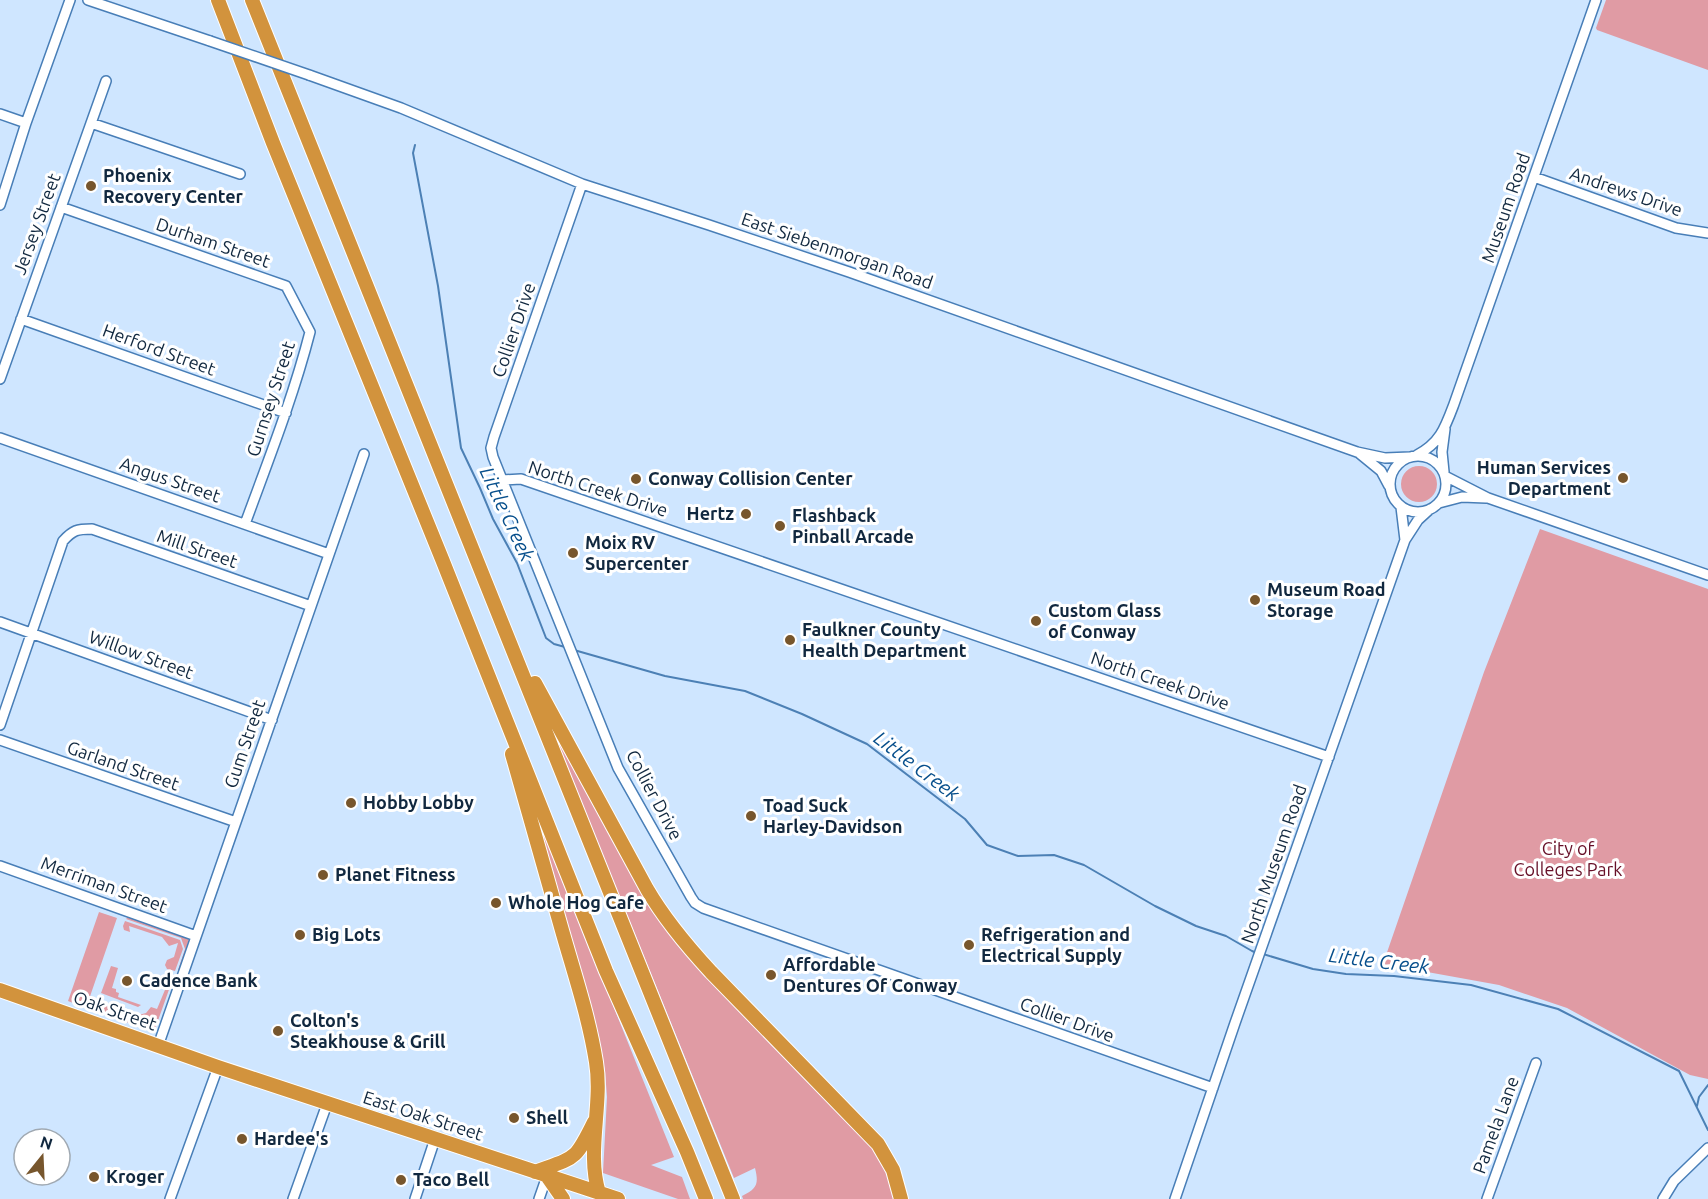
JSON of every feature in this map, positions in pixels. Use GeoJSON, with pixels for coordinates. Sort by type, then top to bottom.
{"type":"FeatureCollection","features":[{"type":"Feature","properties":{"kind":"highway"},"geometry":{"type":"LineString","coordinates":[[218,0],[606,971],[706,1199]]}},
{"type":"Feature","properties":{"kind":"highway"},"geometry":{"type":"LineString","coordinates":[[252,0],[734,1199]]}},
{"type":"Feature","properties":{"kind":"highway"},"geometry":{"type":"LineString","coordinates":[[504,627],[663,915],[705,966],[878,1144],[893,1170],[901,1199]]}},
{"type":"Feature","properties":{"kind":"highway"},"geometry":{"type":"LineString","coordinates":[[492,683],[590,1028],[597,1072],[593,1195]]}},
{"type":"Feature","properties":{"kind":"highway","name":"Oak Street"},"geometry":{"type":"LineString","coordinates":[[0,990],[218,1067]]}},
{"type":"Feature","properties":{"kind":"highway","name":"East Oak Street"},"geometry":{"type":"LineString","coordinates":[[218,1067],[541,1174],[593,1195],[618,1199]]}},
{"type":"Feature","properties":{"kind":"highway"},"geometry":{"type":"LineString","coordinates":[[563,1199],[541,1174],[575,1156],[583,1146],[597,1117]]}},
{"type":"Feature","properties":{"kind":"street"},"geometry":{"type":"LineString","coordinates":[[0,205],[26,123],[70,0]]}},
{"type":"Feature","properties":{"kind":"street","name":"East Siebenmorgan Road"},"geometry":{"type":"LineString","coordinates":[[88,0],[401,108],[582,184],[849,272],[1357,452],[1385,458],[1413,456]]}},
{"type":"Feature","properties":{"kind":"street","name":"Museum Road"},"geometry":{"type":"LineString","coordinates":[[1413,456],[1435,444],[1445,426],[1596,0]]}},
{"type":"Feature","properties":{"kind":"street","name":"Jersey Street"},"geometry":{"type":"LineString","coordinates":[[0,379],[106,81]]}},
{"type":"Feature","properties":{"kind":"street"},"geometry":{"type":"LineString","coordinates":[[0,114],[26,123]]}},
{"type":"Feature","properties":{"kind":"street"},"geometry":{"type":"LineString","coordinates":[[91,123],[240,174]]}},
{"type":"Feature","properties":{"kind":"street","name":"Andrews Drive"},"geometry":{"type":"LineString","coordinates":[[1534,177],[1676,228],[1708,232]]}},
{"type":"Feature","properties":{"kind":"street","name":"Collier Drive"},"geometry":{"type":"LineString","coordinates":[[582,184],[491,448],[618,768],[695,903],[703,908],[1213,1088]]}},
{"type":"Feature","properties":{"kind":"street","name":"Durham Street"},"geometry":{"type":"LineString","coordinates":[[61,207],[285,286]]}},
{"type":"Feature","properties":{"kind":"street","name":"Gurnsey Street"},"geometry":{"type":"LineString","coordinates":[[245,524],[286,413],[302,364],[309,332],[285,286]]}},
{"type":"Feature","properties":{"kind":"street","name":"Herford Street"},"geometry":{"type":"LineString","coordinates":[[21,319],[286,413]]}},
{"type":"Feature","properties":{"kind":"street","name":"Museum Road"},"geometry":{"type":"LineString","coordinates":[[1445,426],[1442,452],[1445,474]]}},
{"type":"Feature","properties":{"kind":"street","name":"Angus Street"},"geometry":{"type":"LineString","coordinates":[[0,438],[329,554]]}},
{"type":"Feature","properties":{"kind":"street","name":"East Siebenmorgan Road"},"geometry":{"type":"LineString","coordinates":[[1357,452],[1381,471],[1390,491]]}},
{"type":"Feature","properties":{"kind":"street","name":"Gum Street"},"geometry":{"type":"LineString","coordinates":[[158,1046],[364,454]]}},
{"type":"Feature","properties":{"kind":"street"},"geometry":{"type":"LineString","coordinates":[[1445,474],[1444,496],[1430,510],[1416,512],[1401,507],[1390,491],[1390,482],[1396,466],[1402,460],[1413,456],[1425,456],[1433,460],[1445,474],[1488,498],[1708,575]]}},
{"type":"Feature","properties":{"kind":"street","name":"North Creek Drive"},"geometry":{"type":"LineString","coordinates":[[502,480],[521,479],[1329,757]]}},
{"type":"Feature","properties":{"kind":"street"},"geometry":{"type":"LineString","coordinates":[[1439,503],[1462,497],[1488,498]]}},
{"type":"Feature","properties":{"kind":"street","name":"North Museum Road"},"geometry":{"type":"LineString","coordinates":[[1401,507],[1405,540]]}},
{"type":"Feature","properties":{"kind":"street","name":"North Museum Road"},"geometry":{"type":"LineString","coordinates":[[1175,1199],[1405,540],[1418,520],[1430,510]]}},
{"type":"Feature","properties":{"kind":"street","name":"Mill Street"},"geometry":{"type":"LineString","coordinates":[[32,633],[63,541],[72,532],[82,529],[92,529],[311,606]]}},
{"type":"Feature","properties":{"kind":"street","name":"Willow Street"},"geometry":{"type":"LineString","coordinates":[[0,622],[272,720]]}},
{"type":"Feature","properties":{"kind":"street"},"geometry":{"type":"LineString","coordinates":[[0,725],[32,633]]}},
{"type":"Feature","properties":{"kind":"street","name":"Garland Street"},"geometry":{"type":"LineString","coordinates":[[0,740],[236,822]]}},
{"type":"Feature","properties":{"kind":"street","name":"Merriman Street"},"geometry":{"type":"LineString","coordinates":[[0,866],[196,936]]}},
{"type":"Feature","properties":{"kind":"street","name":"Pamela Lane"},"geometry":{"type":"LineString","coordinates":[[1487,1199],[1536,1063]]}},
{"type":"Feature","properties":{"kind":"street"},"geometry":{"type":"LineString","coordinates":[[171,1199],[218,1067]]}},
{"type":"Feature","properties":{"kind":"street"},"geometry":{"type":"LineString","coordinates":[[293,1199],[327,1104]]}},
{"type":"Feature","properties":{"kind":"street"},"geometry":{"type":"LineString","coordinates":[[415,1199],[435,1139]]}},
{"type":"Feature","properties":{"kind":"street"},"geometry":{"type":"LineString","coordinates":[[1663,1199],[1674,1181],[1708,1148]]}},
{"type":"Feature","properties":{"kind":"street"},"geometry":{"type":"LineString","coordinates":[[538,1199],[541,1174]]}},
{"type":"Feature","properties":{"kind":"green space"},"geometry":{"type":"Polygon","coordinates":[[[1606,0],[1708,0],[1708,70],[1597,30],[1606,0]]]}},
{"type":"Feature","properties":{"kind":"green space"},"geometry":{"type":"Polygon","coordinates":[[[1419,466],[1432,471],[1437,484],[1432,497],[1419,502],[1406,497],[1401,484],[1406,471],[1419,466]]]}},
{"type":"Feature","properties":{"kind":"green space","name":"City of Colleges Park"},"geometry":{"type":"Polygon","coordinates":[[[1540,529],[1708,589],[1708,1079],[1690,1075],[1567,1008],[1499,985],[1383,964],[1484,672],[1540,529]]]}},
{"type":"Feature","properties":{"kind":"green space"},"geometry":{"type":"Polygon","coordinates":[[[548,720],[640,891],[675,942],[865,1138],[885,1165],[895,1199],[743,1199],[742,1196],[756,1185],[755,1168],[734,1178],[548,720]]]}},
{"type":"Feature","properties":{"kind":"green space"},"geometry":{"type":"Polygon","coordinates":[[[532,804],[674,1157],[651,1165],[682,1177],[690,1199],[678,1199],[603,1173],[607,1097],[605,1071],[599,1041],[532,804]]]}},
{"type":"Feature","properties":{"kind":"green space"},"geometry":{"type":"Polygon","coordinates":[[[99,912],[117,918],[86,1008],[68,1001],[99,912]]]}},
{"type":"Feature","properties":{"kind":"green space"},"geometry":{"type":"Polygon","coordinates":[[[129,916],[188,937],[189,939],[179,970],[185,949],[181,938],[126,919],[129,916]]]}},
{"type":"Feature","properties":{"kind":"green space"},"geometry":{"type":"Polygon","coordinates":[[[125,921],[180,940],[183,949],[175,971],[167,969],[165,965],[167,960],[174,957],[178,943],[169,946],[162,937],[129,926],[130,932],[124,930],[125,921]]]}},
{"type":"Feature","properties":{"kind":"green space"},"geometry":{"type":"Polygon","coordinates":[[[111,966],[118,968],[112,988],[119,993],[118,997],[141,1005],[138,1007],[101,993],[111,966]]]}},
{"type":"Feature","properties":{"kind":"green space"},"geometry":{"type":"Polygon","coordinates":[[[161,980],[171,984],[155,1029],[149,1030],[98,1012],[101,1004],[135,1016],[146,1013],[151,1007],[157,1009],[167,985],[160,982],[161,980]]]}},
{"type":"Feature","properties":{"kind":"waterway","name":"Little Creek"},"geometry":{"type":"LineString","coordinates":[[415,145],[413,153],[438,286],[461,448],[493,519],[517,563],[546,638],[554,644],[565,647]]}},
{"type":"Feature","properties":{"kind":"waterway","name":"Little Creek"},"geometry":{"type":"LineString","coordinates":[[574,650],[665,676],[745,691],[802,714],[867,744],[965,819],[987,845],[1018,856],[1054,855],[1084,865],[1155,906],[1196,926],[1226,936],[1257,953]]}},
{"type":"Feature","properties":{"kind":"waterway","name":"Little Creek"},"geometry":{"type":"LineString","coordinates":[[1263,954],[1313,969],[1346,974],[1394,976],[1471,985],[1558,1009],[1679,1071],[1708,1130]]}},
{"type":"Feature","properties":{"kind":"waterway"},"geometry":{"type":"LineString","coordinates":[[1697,1106],[1699,1097],[1708,1085]]}},
{"type":"Feature","properties":{"kind":"place","name":"Phoenix Recovery Center"},"geometry":{"type":"Point","coordinates":[91,186]}},
{"type":"Feature","properties":{"kind":"place","name":"Human Services Department"},"geometry":{"type":"Point","coordinates":[1623,478]}},
{"type":"Feature","properties":{"kind":"place","name":"Conway Collision Center"},"geometry":{"type":"Point","coordinates":[636,479]}},
{"type":"Feature","properties":{"kind":"place","name":"Hertz"},"geometry":{"type":"Point","coordinates":[746,514]}},
{"type":"Feature","properties":{"kind":"place","name":"Flashback Pinball Arcade"},"geometry":{"type":"Point","coordinates":[780,526]}},
{"type":"Feature","properties":{"kind":"place","name":"Moix RV Supercenter"},"geometry":{"type":"Point","coordinates":[573,553]}},
{"type":"Feature","properties":{"kind":"place","name":"Museum Road Storage"},"geometry":{"type":"Point","coordinates":[1255,600]}},
{"type":"Feature","properties":{"kind":"place","name":"Custom Glass of Conway"},"geometry":{"type":"Point","coordinates":[1036,621]}},
{"type":"Feature","properties":{"kind":"place","name":"Faulkner County Health Department"},"geometry":{"type":"Point","coordinates":[790,640]}},
{"type":"Feature","properties":{"kind":"place","name":"Hobby Lobby"},"geometry":{"type":"Point","coordinates":[351,803]}},
{"type":"Feature","properties":{"kind":"place","name":"Toad Suck Harley-Davidson"},"geometry":{"type":"Point","coordinates":[751,816]}},
{"type":"Feature","properties":{"kind":"place","name":"Planet Fitness"},"geometry":{"type":"Point","coordinates":[323,875]}},
{"type":"Feature","properties":{"kind":"place","name":"Whole Hog Cafe"},"geometry":{"type":"Point","coordinates":[496,903]}},
{"type":"Feature","properties":{"kind":"place","name":"Big Lots"},"geometry":{"type":"Point","coordinates":[300,935]}},
{"type":"Feature","properties":{"kind":"place","name":"Refrigeration and Electrical Supply"},"geometry":{"type":"Point","coordinates":[969,945]}},
{"type":"Feature","properties":{"kind":"place","name":"Affordable Dentures Of Conway"},"geometry":{"type":"Point","coordinates":[771,975]}},
{"type":"Feature","properties":{"kind":"place","name":"Cadence Bank"},"geometry":{"type":"Point","coordinates":[127,981]}},
{"type":"Feature","properties":{"kind":"place","name":"Colton's Steakhouse & Grill"},"geometry":{"type":"Point","coordinates":[278,1031]}},
{"type":"Feature","properties":{"kind":"place","name":"Shell"},"geometry":{"type":"Point","coordinates":[514,1118]}},
{"type":"Feature","properties":{"kind":"place","name":"Hardee's"},"geometry":{"type":"Point","coordinates":[242,1139]}},
{"type":"Feature","properties":{"kind":"place","name":"Kroger"},"geometry":{"type":"Point","coordinates":[94,1177]}},
{"type":"Feature","properties":{"kind":"place","name":"Taco Bell"},"geometry":{"type":"Point","coordinates":[401,1180]}}]}
